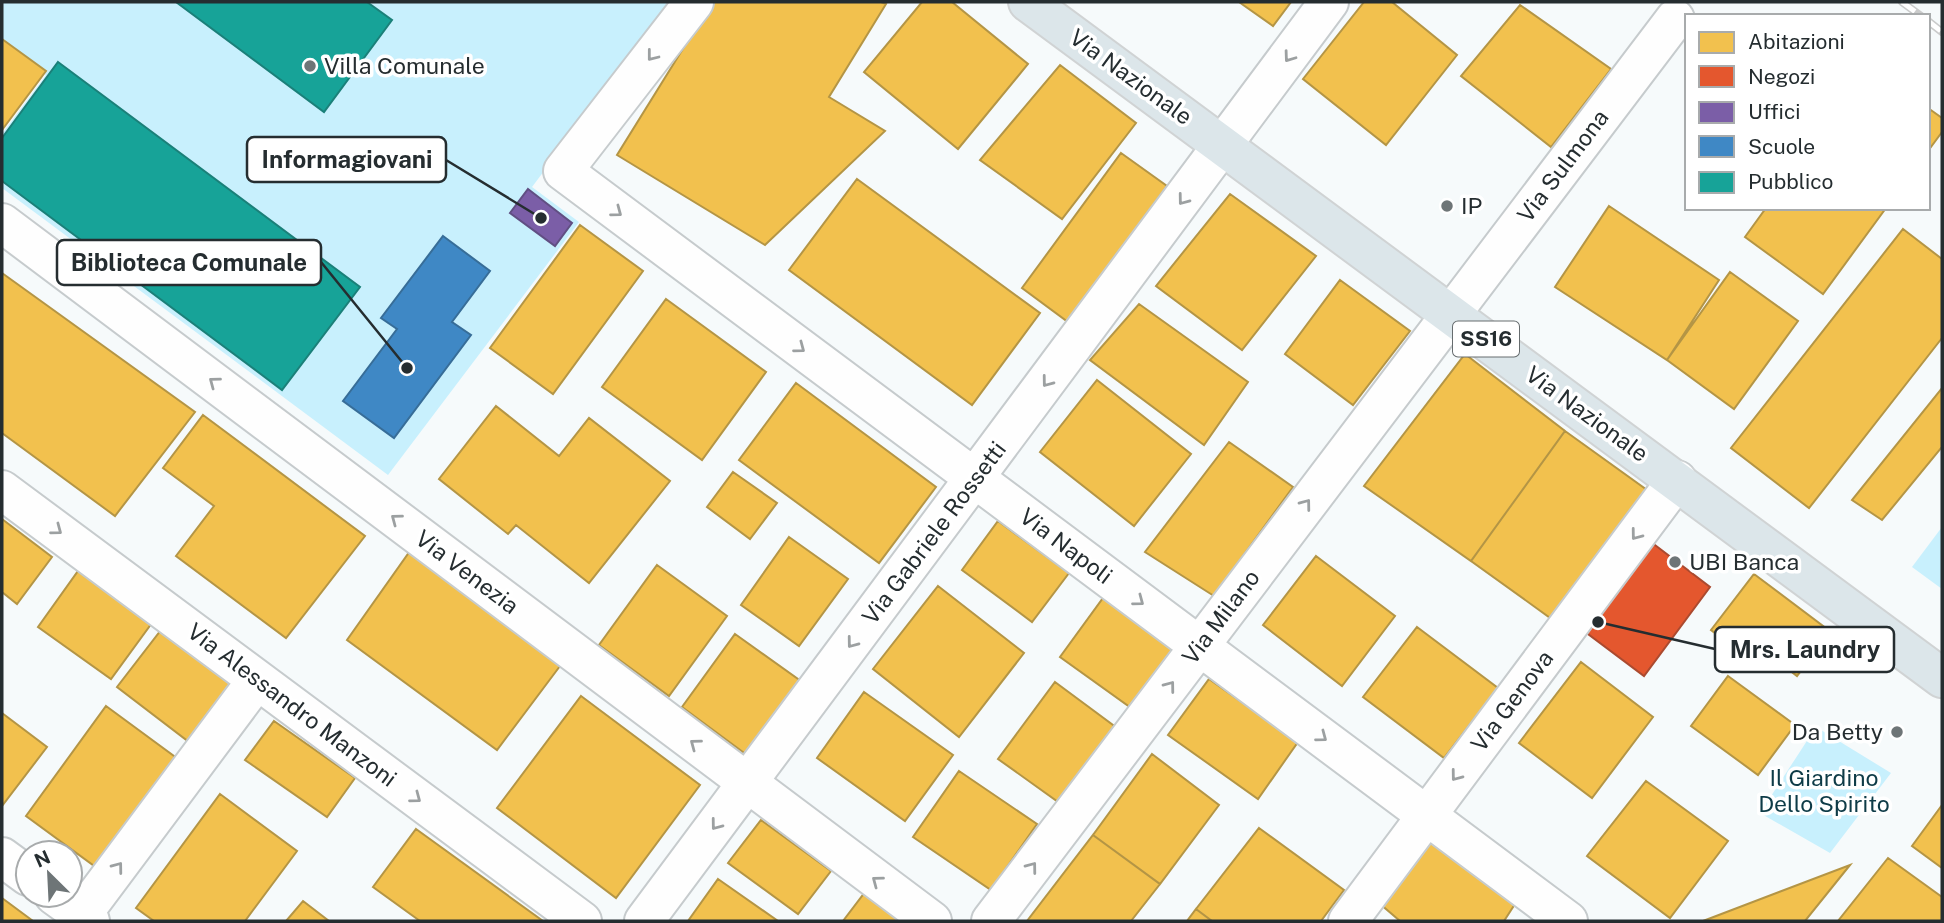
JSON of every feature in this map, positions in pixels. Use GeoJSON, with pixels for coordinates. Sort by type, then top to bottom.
{"type":"FeatureCollection","features":[{"type":"Feature","properties":{"kind":"main road","name":"Via Nazionale"},"geometry":{"type":"LineString","coordinates":[[1028,2],[1942,678]]}},
{"type":"Feature","properties":{"kind":"street","name":"Via Napoli"},"geometry":{"type":"LineString","coordinates":[[694,2],[563,171],[1568,921]]}},
{"type":"Feature","properties":{"kind":"street","name":"Via Gabriele Rossetti"},"geometry":{"type":"LineString","coordinates":[[644,921],[1329,2]]}},
{"type":"Feature","properties":{"kind":"street","name":"Via Sulmona"},"geometry":{"type":"LineString","coordinates":[[1450,313],[1675,19]]}},
{"type":"Feature","properties":{"kind":"street","name":"Via Venezia"},"geometry":{"type":"LineString","coordinates":[[2,223],[932,921]]}},
{"type":"Feature","properties":{"kind":"street","name":"Via Milano"},"geometry":{"type":"LineString","coordinates":[[991,921],[1450,313]]}},
{"type":"Feature","properties":{"kind":"street","name":"Via Genova"},"geometry":{"type":"LineString","coordinates":[[1348,921],[1677,481]]}},
{"type":"Feature","properties":{"kind":"street","name":"Via Alessandro Manzoni"},"geometry":{"type":"LineString","coordinates":[[2,490],[582,921]]}},
{"type":"Feature","properties":{"kind":"street"},"geometry":{"type":"LineString","coordinates":[[76,913],[257,680]]}},
{"type":"Feature","properties":{"kind":"green space"},"geometry":{"type":"Polygon","coordinates":[[[2,2],[671,2],[532,187],[579,222],[388,475],[2,188],[2,134],[46,75],[2,42],[2,2]]]}},
{"type":"Feature","properties":{"kind":"green space"},"geometry":{"type":"Polygon","coordinates":[[[1942,527],[1942,589],[1912,567],[1942,527]]]}},
{"type":"Feature","properties":{"kind":"green space","name":"Il Giardino Dello Spirito"},"geometry":{"type":"Polygon","coordinates":[[[1816,727],[1891,773],[1830,853],[1760,813],[1816,727]]]}},
{"type":"Feature","properties":{"kind":"building: Abitazioni"},"geometry":{"type":"Polygon","coordinates":[[[712,2],[886,4],[829,97],[885,131],[765,245],[617,155],[712,2]]]}},
{"type":"Feature","properties":{"kind":"building: Abitazioni"},"geometry":{"type":"Polygon","coordinates":[[[922,2],[952,2],[1028,64],[958,149],[864,72],[922,2]]]}},
{"type":"Feature","properties":{"kind":"building: Abitazioni"},"geometry":{"type":"Polygon","coordinates":[[[1239,2],[1291,2],[1273,26],[1239,2]]]}},
{"type":"Feature","properties":{"kind":"building: Abitazioni"},"geometry":{"type":"Polygon","coordinates":[[[1364,2],[1392,2],[1457,55],[1386,145],[1303,79],[1364,2]]]}},
{"type":"Feature","properties":{"kind":"building: Abitazioni"},"geometry":{"type":"Polygon","coordinates":[[[1520,5],[1611,69],[1551,147],[1461,76],[1520,5]]]}},
{"type":"Feature","properties":{"kind":"building: Abitazioni"},"geometry":{"type":"Polygon","coordinates":[[[2,39],[46,71],[2,130],[2,39]]]}},
{"type":"Feature","properties":{"kind":"building: Abitazioni"},"geometry":{"type":"Polygon","coordinates":[[[1060,65],[1136,123],[1062,219],[980,160],[1060,65]]]}},
{"type":"Feature","properties":{"kind":"building: Abitazioni"},"geometry":{"type":"Polygon","coordinates":[[[1930,109],[1942,118],[1942,132],[1930,148],[1930,109]]]}},
{"type":"Feature","properties":{"kind":"building: Abitazioni"},"geometry":{"type":"Polygon","coordinates":[[[1121,153],[1167,186],[1068,322],[1022,288],[1121,153]]]}},
{"type":"Feature","properties":{"kind":"building: Abitazioni"},"geometry":{"type":"Polygon","coordinates":[[[857,179],[1040,313],[972,405],[789,270],[857,179]]]}},
{"type":"Feature","properties":{"kind":"building: Abitazioni"},"geometry":{"type":"Polygon","coordinates":[[[1230,194],[1316,256],[1242,350],[1156,286],[1230,194]]]}},
{"type":"Feature","properties":{"kind":"building: Abitazioni"},"geometry":{"type":"Polygon","coordinates":[[[1609,206],[1719,280],[1667,360],[1555,287],[1609,206]]]}},
{"type":"Feature","properties":{"kind":"building: Abitazioni"},"geometry":{"type":"Polygon","coordinates":[[[1765,210],[1885,210],[1823,294],[1745,237],[1765,210]]]}},
{"type":"Feature","properties":{"kind":"building: Abitazioni"},"geometry":{"type":"Polygon","coordinates":[[[580,225],[643,271],[553,394],[490,348],[580,225]]]}},
{"type":"Feature","properties":{"kind":"building: Abitazioni"},"geometry":{"type":"Polygon","coordinates":[[[1903,229],[1942,259],[1942,338],[1809,508],[1731,448],[1903,229]]]}},
{"type":"Feature","properties":{"kind":"building: Abitazioni"},"geometry":{"type":"Polygon","coordinates":[[[1730,272],[1798,321],[1734,409],[1667,360],[1730,272]]]}},
{"type":"Feature","properties":{"kind":"building: Abitazioni"},"geometry":{"type":"Polygon","coordinates":[[[2,273],[195,412],[115,516],[2,433],[2,273]]]}},
{"type":"Feature","properties":{"kind":"building: Abitazioni"},"geometry":{"type":"Polygon","coordinates":[[[1340,280],[1410,331],[1353,405],[1285,354],[1340,280]]]}},
{"type":"Feature","properties":{"kind":"building: Abitazioni"},"geometry":{"type":"Polygon","coordinates":[[[666,299],[766,372],[702,460],[602,387],[666,299]]]}},
{"type":"Feature","properties":{"kind":"building: Abitazioni"},"geometry":{"type":"Polygon","coordinates":[[[1139,304],[1248,382],[1204,445],[1090,360],[1139,304]]]}},
{"type":"Feature","properties":{"kind":"building: Abitazioni"},"geometry":{"type":"Polygon","coordinates":[[[1465,354],[1565,431],[1471,561],[1364,486],[1465,354]]]}},
{"type":"Feature","properties":{"kind":"building: Abitazioni"},"geometry":{"type":"Polygon","coordinates":[[[1097,380],[1191,454],[1134,526],[1040,452],[1097,380]]]}},
{"type":"Feature","properties":{"kind":"building: Abitazioni"},"geometry":{"type":"Polygon","coordinates":[[[796,383],[936,487],[879,563],[739,460],[796,383]]]}},
{"type":"Feature","properties":{"kind":"building: Abitazioni"},"geometry":{"type":"Polygon","coordinates":[[[1942,388],[1942,447],[1882,520],[1852,500],[1942,388]]]}},
{"type":"Feature","properties":{"kind":"building: Abitazioni"},"geometry":{"type":"Polygon","coordinates":[[[496,406],[559,456],[589,418],[670,481],[589,583],[516,525],[508,534],[439,479],[496,406]]]}},
{"type":"Feature","properties":{"kind":"building: Abitazioni"},"geometry":{"type":"Polygon","coordinates":[[[203,415],[365,536],[286,638],[176,556],[214,506],[163,468],[203,415]]]}},
{"type":"Feature","properties":{"kind":"building: Abitazioni"},"geometry":{"type":"Polygon","coordinates":[[[1565,431],[1647,490],[1553,620],[1471,561],[1565,431]]]}},
{"type":"Feature","properties":{"kind":"building: Abitazioni"},"geometry":{"type":"Polygon","coordinates":[[[1229,442],[1293,487],[1214,596],[1145,552],[1229,442]]]}},
{"type":"Feature","properties":{"kind":"building: Abitazioni"},"geometry":{"type":"Polygon","coordinates":[[[733,472],[777,503],[750,539],[707,507],[733,472]]]}},
{"type":"Feature","properties":{"kind":"building: Abitazioni"},"geometry":{"type":"Polygon","coordinates":[[[2,519],[52,557],[17,604],[2,592],[2,519]]]}},
{"type":"Feature","properties":{"kind":"building: Abitazioni"},"geometry":{"type":"Polygon","coordinates":[[[998,521],[1069,573],[1032,622],[962,570],[998,521]]]}},
{"type":"Feature","properties":{"kind":"building: Abitazioni"},"geometry":{"type":"Polygon","coordinates":[[[789,537],[848,579],[799,646],[741,605],[789,537]]]}},
{"type":"Feature","properties":{"kind":"building: Abitazioni"},"geometry":{"type":"Polygon","coordinates":[[[410,551],[560,666],[497,750],[347,640],[410,551]]]}},
{"type":"Feature","properties":{"kind":"building: Abitazioni"},"geometry":{"type":"Polygon","coordinates":[[[1316,556],[1395,616],[1342,686],[1263,625],[1316,556]]]}},
{"type":"Feature","properties":{"kind":"building: Abitazioni"},"geometry":{"type":"Polygon","coordinates":[[[83,564],[157,616],[111,679],[38,627],[83,564]]]}},
{"type":"Feature","properties":{"kind":"building: Abitazioni"},"geometry":{"type":"Polygon","coordinates":[[[657,565],[727,616],[669,696],[599,645],[657,565]]]}},
{"type":"Feature","properties":{"kind":"building: Abitazioni"},"geometry":{"type":"Polygon","coordinates":[[[1754,574],[1831,632],[1797,676],[1771,656],[1761,669],[1711,630],[1754,574]]]}},
{"type":"Feature","properties":{"kind":"building: Abitazioni"},"geometry":{"type":"Polygon","coordinates":[[[938,586],[1024,653],[959,737],[873,669],[938,586]]]}},
{"type":"Feature","properties":{"kind":"building: Abitazioni"},"geometry":{"type":"Polygon","coordinates":[[[1103,598],[1176,650],[1134,710],[1060,657],[1103,598]]]}},
{"type":"Feature","properties":{"kind":"building: Abitazioni"},"geometry":{"type":"Polygon","coordinates":[[[168,621],[240,677],[189,742],[117,687],[168,621]]]}},
{"type":"Feature","properties":{"kind":"building: Abitazioni"},"geometry":{"type":"Polygon","coordinates":[[[1417,627],[1498,688],[1444,758],[1363,697],[1417,627]]]}},
{"type":"Feature","properties":{"kind":"building: Abitazioni"},"geometry":{"type":"Polygon","coordinates":[[[735,634],[805,684],[751,758],[682,707],[735,634]]]}},
{"type":"Feature","properties":{"kind":"building: Abitazioni"},"geometry":{"type":"Polygon","coordinates":[[[1581,662],[1653,717],[1592,798],[1519,743],[1581,662]]]}},
{"type":"Feature","properties":{"kind":"building: Abitazioni"},"geometry":{"type":"Polygon","coordinates":[[[1728,676],[1795,725],[1758,775],[1691,726],[1728,676]]]}},
{"type":"Feature","properties":{"kind":"building: Abitazioni"},"geometry":{"type":"Polygon","coordinates":[[[1209,679],[1298,742],[1258,799],[1168,735],[1209,679]]]}},
{"type":"Feature","properties":{"kind":"building: Abitazioni"},"geometry":{"type":"Polygon","coordinates":[[[1055,682],[1117,728],[1061,804],[998,759],[1055,682]]]}},
{"type":"Feature","properties":{"kind":"building: Abitazioni"},"geometry":{"type":"Polygon","coordinates":[[[864,692],[953,755],[905,821],[817,758],[864,692]]]}},
{"type":"Feature","properties":{"kind":"building: Abitazioni"},"geometry":{"type":"Polygon","coordinates":[[[581,696],[700,785],[616,898],[497,808],[581,696]]]}},
{"type":"Feature","properties":{"kind":"building: Abitazioni"},"geometry":{"type":"Polygon","coordinates":[[[106,706],[178,759],[97,868],[84,858],[84,839],[57,839],[26,816],[106,706]]]}},
{"type":"Feature","properties":{"kind":"building: Abitazioni"},"geometry":{"type":"Polygon","coordinates":[[[2,713],[47,747],[2,806],[2,713]]]}},
{"type":"Feature","properties":{"kind":"building: Abitazioni"},"geometry":{"type":"Polygon","coordinates":[[[274,721],[355,778],[327,817],[245,760],[274,721]]]}},
{"type":"Feature","properties":{"kind":"building: Abitazioni"},"geometry":{"type":"Polygon","coordinates":[[[1152,754],[1219,805],[1160,884],[1093,835],[1152,754]]]}},
{"type":"Feature","properties":{"kind":"building: Abitazioni"},"geometry":{"type":"Polygon","coordinates":[[[959,771],[1037,824],[991,890],[913,837],[959,771]]]}},
{"type":"Feature","properties":{"kind":"building: Abitazioni"},"geometry":{"type":"Polygon","coordinates":[[[1646,781],[1728,841],[1670,918],[1587,856],[1646,781]]]}},
{"type":"Feature","properties":{"kind":"building: Abitazioni"},"geometry":{"type":"Polygon","coordinates":[[[220,794],[297,851],[245,921],[154,921],[136,908],[220,794]]]}},
{"type":"Feature","properties":{"kind":"building: Abitazioni"},"geometry":{"type":"Polygon","coordinates":[[[1942,805],[1942,868],[1912,846],[1942,805]]]}},
{"type":"Feature","properties":{"kind":"building: Abitazioni"},"geometry":{"type":"Polygon","coordinates":[[[761,820],[831,871],[798,914],[728,863],[761,820]]]}},
{"type":"Feature","properties":{"kind":"building: Abitazioni"},"geometry":{"type":"Polygon","coordinates":[[[1259,828],[1344,890],[1321,921],[1212,921],[1196,909],[1259,828]]]}},
{"type":"Feature","properties":{"kind":"building: Abitazioni"},"geometry":{"type":"Polygon","coordinates":[[[416,829],[543,921],[420,921],[373,887],[416,829]]]}},
{"type":"Feature","properties":{"kind":"building: Abitazioni"},"geometry":{"type":"Polygon","coordinates":[[[1093,835],[1160,884],[1131,921],[1027,921],[1093,835]]]}},
{"type":"Feature","properties":{"kind":"building: Abitazioni"},"geometry":{"type":"Polygon","coordinates":[[[1427,839],[1515,904],[1504,921],[1400,921],[1379,903],[1427,839]]]}},
{"type":"Feature","properties":{"kind":"building: Abitazioni"},"geometry":{"type":"Polygon","coordinates":[[[1888,858],[1942,897],[1942,921],[1838,921],[1888,858]]]}},
{"type":"Feature","properties":{"kind":"building: Abitazioni"},"geometry":{"type":"Polygon","coordinates":[[[1850,865],[1805,921],[1703,921],[1850,865]]]}},
{"type":"Feature","properties":{"kind":"building: Abitazioni"},"geometry":{"type":"Polygon","coordinates":[[[718,879],[778,921],[688,921],[718,879]]]}},
{"type":"Feature","properties":{"kind":"building: Abitazioni"},"geometry":{"type":"Polygon","coordinates":[[[875,879],[932,921],[843,921],[875,879]]]}},
{"type":"Feature","properties":{"kind":"building: Abitazioni"},"geometry":{"type":"Polygon","coordinates":[[[2,898],[33,921],[2,921],[2,898]]]}},
{"type":"Feature","properties":{"kind":"building: Abitazioni"},"geometry":{"type":"Polygon","coordinates":[[[303,901],[329,921],[286,921],[303,901]]]}},
{"type":"Feature","properties":{"kind":"building: Abitazioni"},"geometry":{"type":"Polygon","coordinates":[[[1196,909],[1212,921],[1187,921],[1196,909]]]}},
{"type":"Feature","properties":{"kind":"building: Negozi"},"geometry":{"type":"Polygon","coordinates":[[[1651,542],[1710,587],[1644,676],[1584,631],[1651,542]]]}},
{"type":"Feature","properties":{"kind":"building: Uffici"},"geometry":{"type":"Polygon","coordinates":[[[528,189],[572,223],[555,246],[510,213],[528,189]]]}},
{"type":"Feature","properties":{"kind":"building: Scuole"},"geometry":{"type":"Polygon","coordinates":[[[443,236],[490,271],[452,322],[471,335],[394,438],[343,401],[397,329],[381,318],[443,236]]]}},
{"type":"Feature","properties":{"kind":"building: Pubblico","name":"Villa Comunale"},"geometry":{"type":"Polygon","coordinates":[[[176,2],[367,2],[392,20],[324,112],[176,2]]]}},
{"type":"Feature","properties":{"kind":"building: Pubblico"},"geometry":{"type":"Polygon","coordinates":[[[58,62],[360,287],[282,390],[2,181],[2,138],[58,62]]]}},
{"type":"Feature","properties":{"kind":"railway"},"geometry":{"type":"LineString","coordinates":[[1902,2],[1918,14]]}},
{"type":"Feature","properties":{"kind":"railway"},"geometry":{"type":"LineString","coordinates":[[1930,23],[1942,32]]}},
{"type":"Feature","properties":{"kind":"place","name":"Villa Comunale"},"geometry":{"type":"Point","coordinates":[310,66]}},
{"type":"Feature","properties":{"kind":"place","name":"IP"},"geometry":{"type":"Point","coordinates":[1447,206]}},
{"type":"Feature","properties":{"kind":"place","name":"Informagiovani"},"geometry":{"type":"Point","coordinates":[541,218]}},
{"type":"Feature","properties":{"kind":"place","name":"Biblioteca Comunale"},"geometry":{"type":"Point","coordinates":[407,368]}},
{"type":"Feature","properties":{"kind":"place","name":"UBI Banca"},"geometry":{"type":"Point","coordinates":[1675,562]}},
{"type":"Feature","properties":{"kind":"place","name":"Mrs. Laundry"},"geometry":{"type":"Point","coordinates":[1598,622]}},
{"type":"Feature","properties":{"kind":"place","name":"Da Betty"},"geometry":{"type":"Point","coordinates":[1897,732]}}]}
